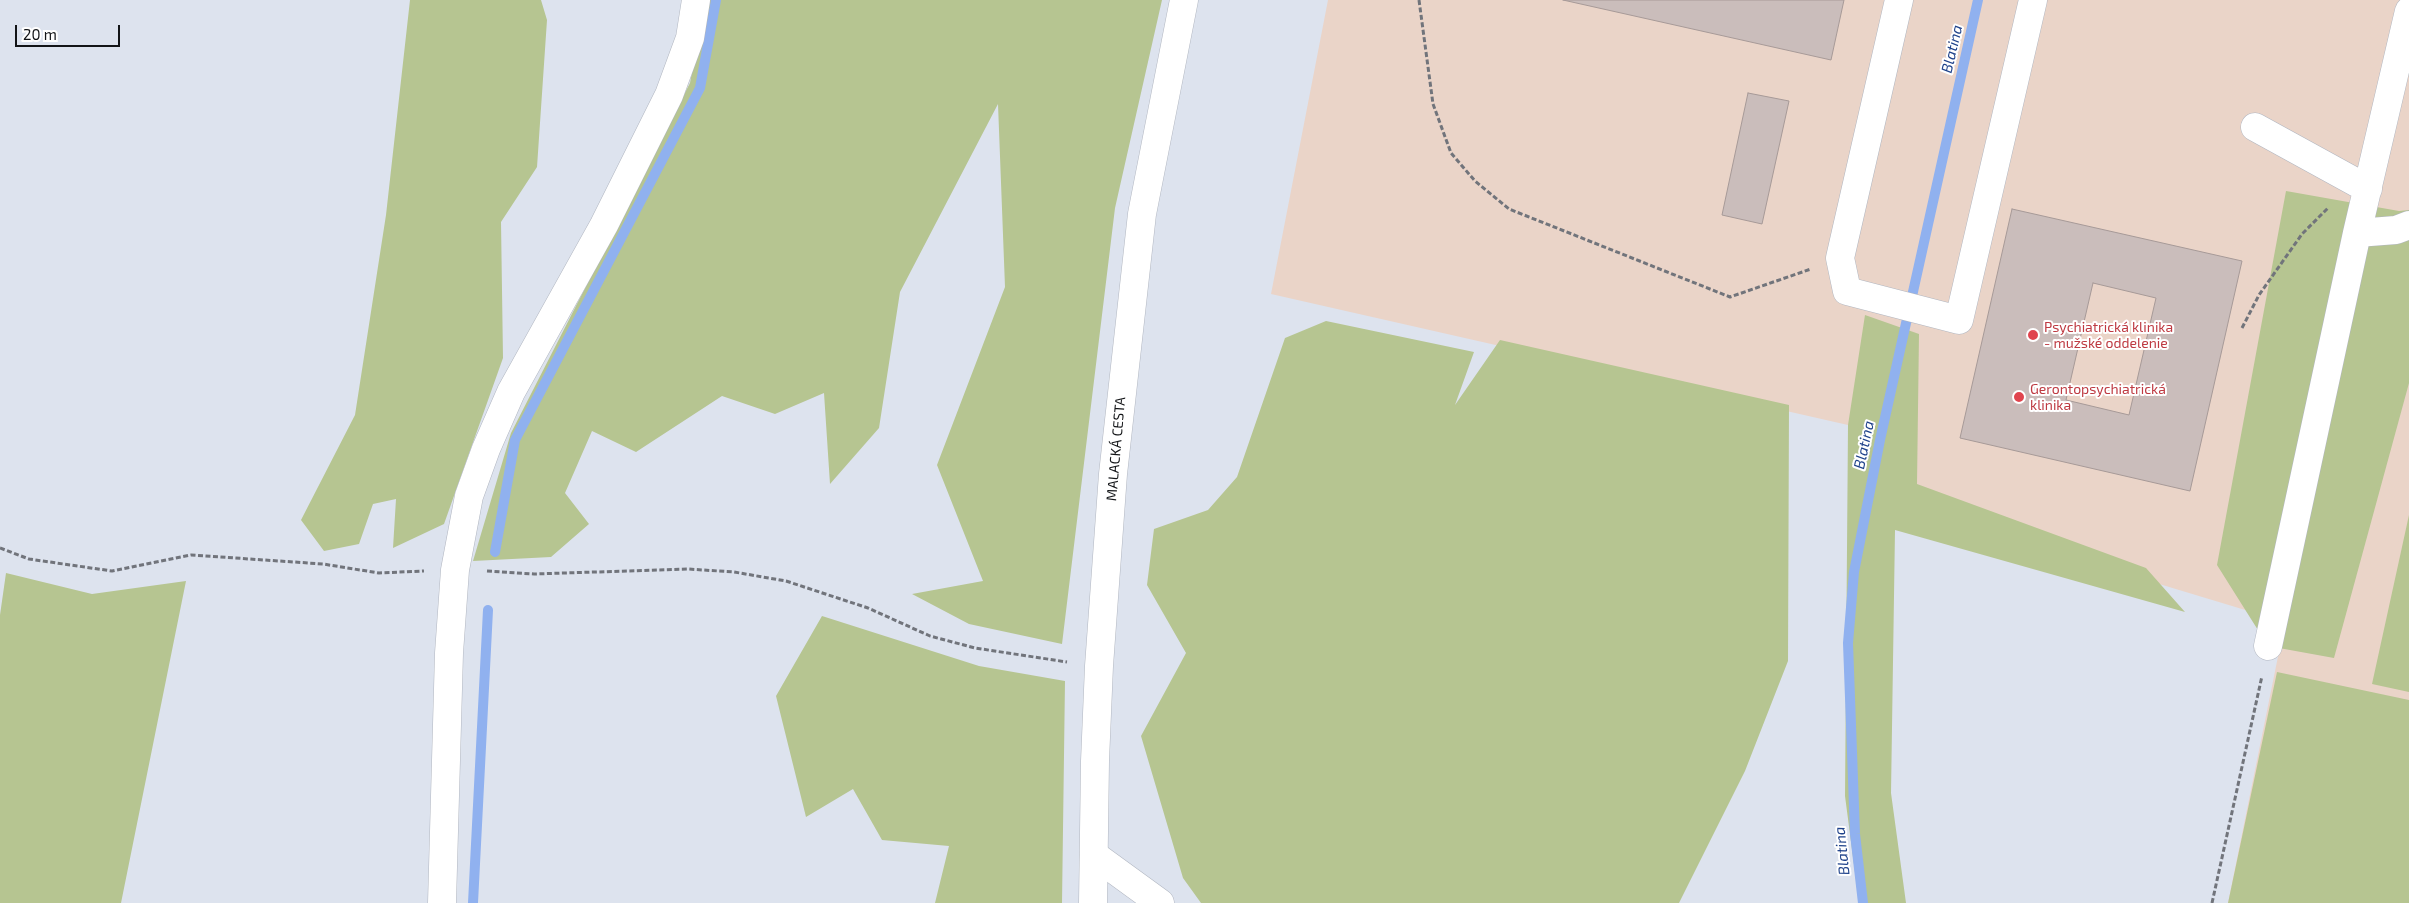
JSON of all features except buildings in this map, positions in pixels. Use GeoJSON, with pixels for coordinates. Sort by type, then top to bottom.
{"type":"FeatureCollection","features":[{"type":"Feature","properties":{"kind":"main road"},"geometry":{"type":"LineString","coordinates":[[442,903],[449,653],[455,570],[469,496],[486,449],[515,384],[604,225],[661,112],[690,38],[696,0]]}},
{"type":"Feature","properties":{"kind":"main road","name":"MALACKÁ CESTA"},"geometry":{"type":"LineString","coordinates":[[1093,903],[1099,666],[1113,474],[1142,214],[1184,0]]}},
{"type":"Feature","properties":{"kind":"main road"},"geometry":{"type":"LineString","coordinates":[[1900,0],[1840,258],[1847,291],[1959,320],[2033,0]]}},
{"type":"Feature","properties":{"kind":"main road"},"geometry":{"type":"LineString","coordinates":[[2268,646],[2357,233],[2361,185],[2409,11]]}},
{"type":"Feature","properties":{"kind":"main road"},"geometry":{"type":"LineString","coordinates":[[2255,127],[2361,185]]}},
{"type":"Feature","properties":{"kind":"main road"},"geometry":{"type":"LineString","coordinates":[[2357,233],[2396,230],[2409,225]]}},
{"type":"Feature","properties":{"kind":"main road"},"geometry":{"type":"LineString","coordinates":[[1094,855],[1160,903]]}},
{"type":"Feature","properties":{"kind":"path"},"geometry":{"type":"LineString","coordinates":[[1419,0],[1433,104],[1451,153],[1475,181],[1508,209],[1730,297],[1840,258]]}},
{"type":"Feature","properties":{"kind":"path"},"geometry":{"type":"LineString","coordinates":[[2242,328],[2259,295],[2302,234],[2361,185]]}},
{"type":"Feature","properties":{"kind":"path"},"geometry":{"type":"LineString","coordinates":[[0,548],[29,559],[112,571],[191,555],[323,564],[379,573],[455,570],[507,571],[534,574],[688,569],[734,572],[786,581],[868,608],[930,636],[974,648],[1099,666]]}},
{"type":"Feature","properties":{"kind":"path"},"geometry":{"type":"LineString","coordinates":[[2212,903],[2268,646]]}},
{"type":"Feature","properties":{"kind":"shaded area"},"geometry":{"type":"Polygon","coordinates":[[[1328,0],[2409,0],[2409,903],[2228,903],[2285,622],[1868,496],[1880,441],[1848,425],[1271,294],[1328,0]]]}},
{"type":"Feature","properties":{"kind":"green space"},"geometry":{"type":"Polygon","coordinates":[[[410,0],[541,0],[547,20],[537,167],[501,222],[503,358],[444,524],[393,548],[396,499],[373,504],[359,544],[324,551],[301,520],[355,415],[386,215],[410,0]]]}},
{"type":"Feature","properties":{"kind":"green space"},"geometry":{"type":"Polygon","coordinates":[[[705,0],[1162,0],[1115,208],[1062,644],[969,624],[912,594],[983,581],[937,465],[1005,287],[998,104],[900,292],[879,428],[830,484],[824,393],[775,414],[722,396],[636,452],[592,431],[565,493],[589,524],[551,557],[473,561],[511,433],[690,83],[705,0]]]}},
{"type":"Feature","properties":{"kind":"green space"},"geometry":{"type":"Polygon","coordinates":[[[2286,191],[2399,211],[2409,210],[2409,383],[2334,658],[2268,646],[2217,565],[2286,191]]]}},
{"type":"Feature","properties":{"kind":"green space"},"geometry":{"type":"Polygon","coordinates":[[[1865,315],[1919,334],[1917,484],[2146,568],[2185,612],[1895,530],[1891,793],[1906,903],[1859,903],[1845,796],[1848,425],[1865,315]]]}},
{"type":"Feature","properties":{"kind":"green space"},"geometry":{"type":"Polygon","coordinates":[[[1326,321],[1474,352],[1455,405],[1500,340],[1789,405],[1788,661],[1745,771],[1679,903],[1201,903],[1183,878],[1141,736],[1186,653],[1147,585],[1154,529],[1208,510],[1237,477],[1285,338],[1326,321]]]}},
{"type":"Feature","properties":{"kind":"green space"},"geometry":{"type":"Polygon","coordinates":[[[2409,515],[2409,692],[2372,684],[2409,515]]]}},
{"type":"Feature","properties":{"kind":"green space"},"geometry":{"type":"Polygon","coordinates":[[[6,573],[92,594],[186,581],[121,903],[0,903],[0,615],[6,573]]]}},
{"type":"Feature","properties":{"kind":"green space"},"geometry":{"type":"Polygon","coordinates":[[[822,616],[979,666],[1065,681],[1062,903],[935,903],[949,846],[882,840],[853,789],[806,817],[776,696],[822,616]]]}},
{"type":"Feature","properties":{"kind":"green space"},"geometry":{"type":"Polygon","coordinates":[[[2277,672],[2409,700],[2409,903],[2228,903],[2277,672]]]}},
{"type":"Feature","properties":{"kind":"waterway"},"geometry":{"type":"LineString","coordinates":[[495,552],[515,440],[700,88],[716,0]]}},
{"type":"Feature","properties":{"kind":"waterway","name":"Blatina"},"geometry":{"type":"LineString","coordinates":[[1863,903],[1855,834],[1848,643],[1854,572],[1880,440],[1978,0]]}},
{"type":"Feature","properties":{"kind":"waterway"},"geometry":{"type":"LineString","coordinates":[[473,903],[488,610]]}},
{"type":"Feature","properties":{"kind":"place","name":"Psychiatrická klinika - mužské oddelenie"},"geometry":{"type":"Point","coordinates":[2033,335]}},
{"type":"Feature","properties":{"kind":"place","name":"Gerontopsychiatrická klinika"},"geometry":{"type":"Point","coordinates":[2019,397]}}]}
